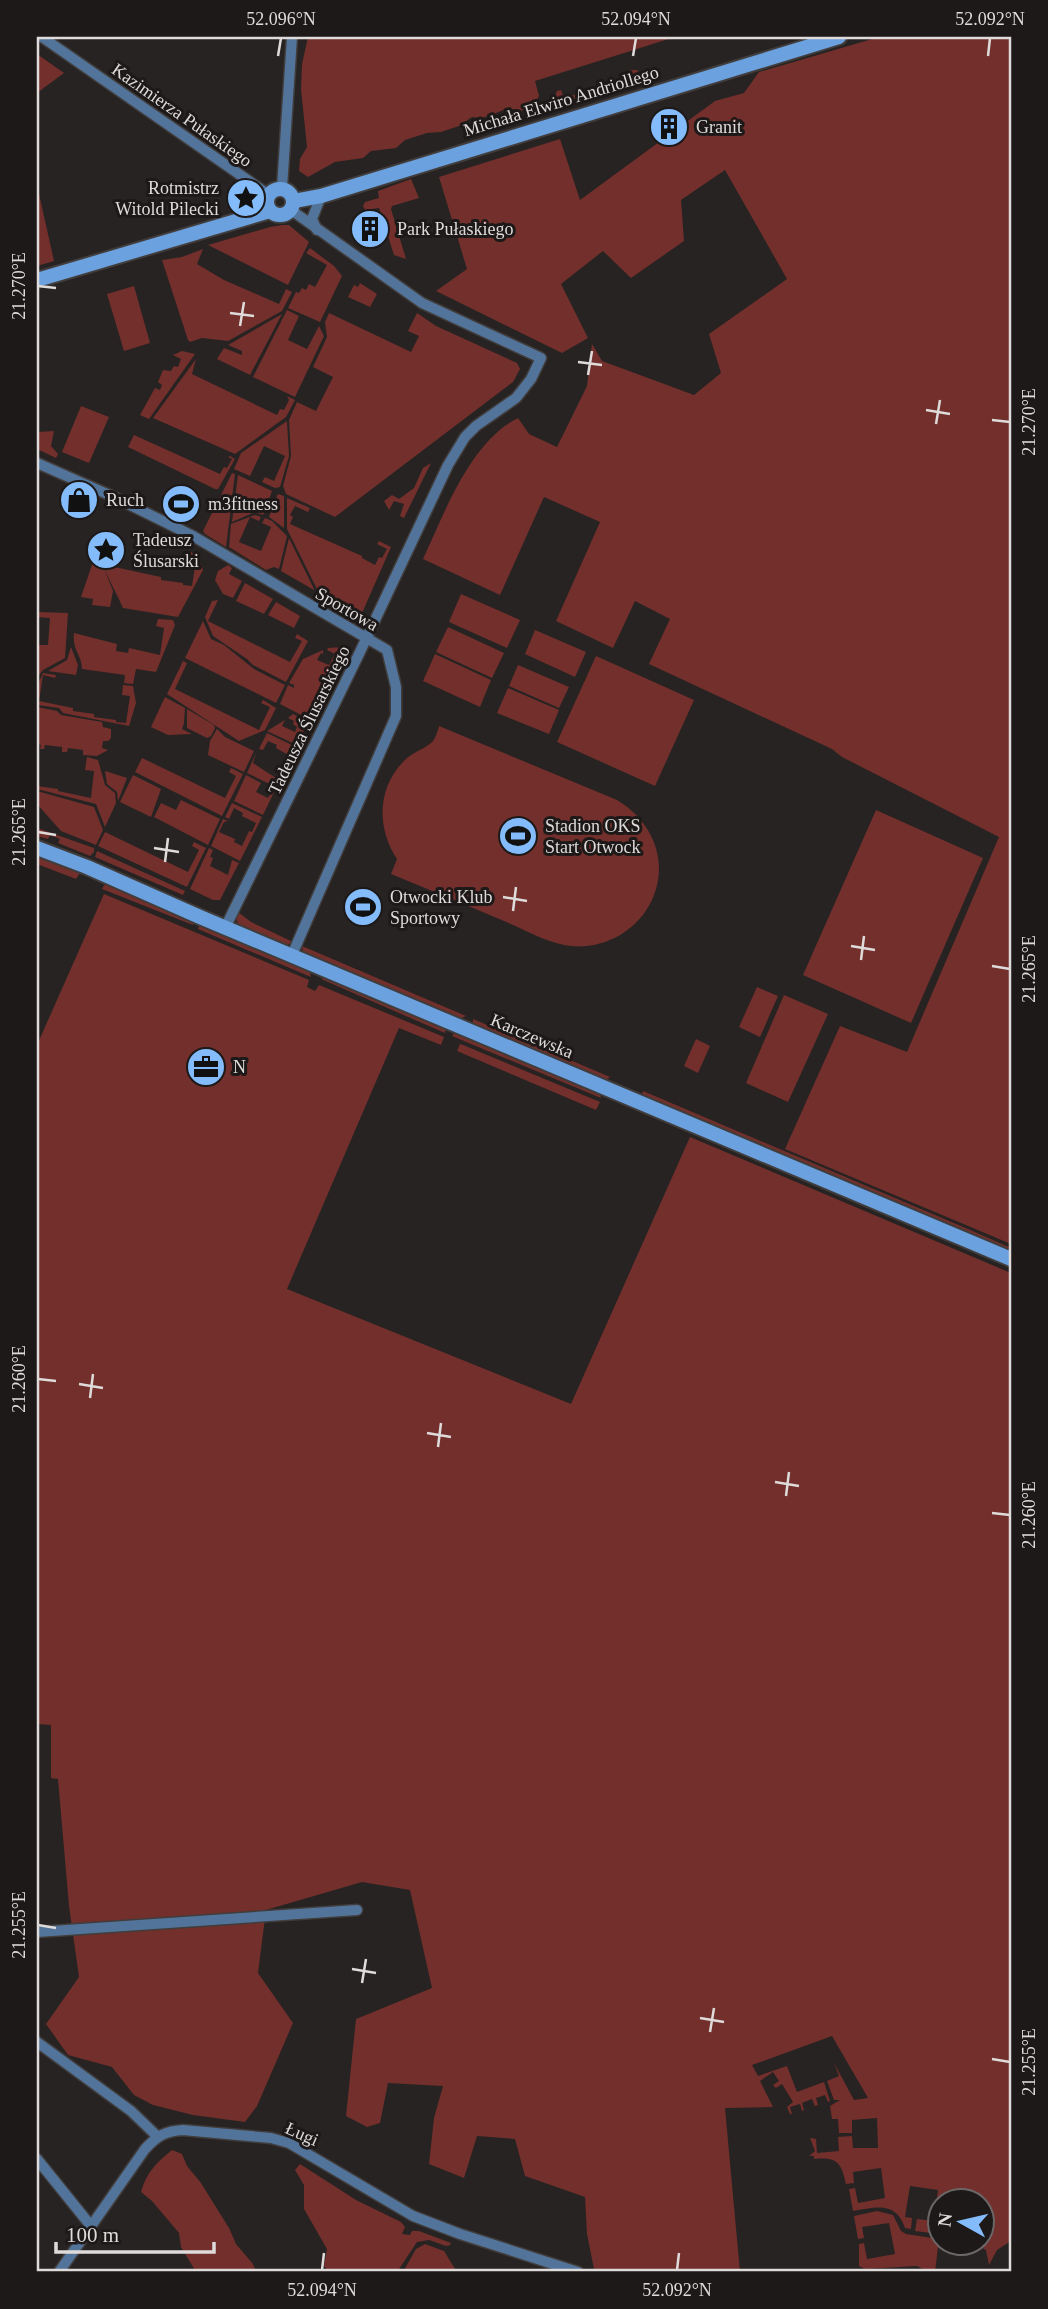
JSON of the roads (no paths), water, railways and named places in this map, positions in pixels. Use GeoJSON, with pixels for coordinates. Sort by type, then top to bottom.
{"type":"FeatureCollection","features":[{"type":"Feature","properties":{"kind":"main road","name":"Michała Elwiro Andriollego"},"geometry":{"type":"LineString","coordinates":[[293,206],[839,37]]}},
{"type":"Feature","properties":{"kind":"main road"},"geometry":{"type":"LineString","coordinates":[[37,280],[270,212],[282,215],[293,206],[291,194],[276,191],[267,202],[270,212]]}},
{"type":"Feature","properties":{"kind":"main road","name":"Karczewska"},"geometry":{"type":"LineString","coordinates":[[37,848],[1011,1259]]}},
{"type":"Feature","properties":{"kind":"street","name":"Kazimierza Pułaskiego"},"geometry":{"type":"LineString","coordinates":[[42,37],[276,191]]}},
{"type":"Feature","properties":{"kind":"street"},"geometry":{"type":"LineString","coordinates":[[276,191],[292,37]]}},
{"type":"Feature","properties":{"kind":"street"},"geometry":{"type":"LineString","coordinates":[[317,230],[312,219],[321,196]]}},
{"type":"Feature","properties":{"kind":"street"},"geometry":{"type":"LineString","coordinates":[[293,206],[317,230]]}},
{"type":"Feature","properties":{"kind":"street","name":"Tadeusza Ślusarskiego"},"geometry":{"type":"LineString","coordinates":[[225,928],[366,639],[447,465],[465,437],[476,426],[516,398],[531,379],[541,358],[422,303],[317,230]]}},
{"type":"Feature","properties":{"kind":"street","name":"Sportowa"},"geometry":{"type":"LineString","coordinates":[[37,463],[193,536],[387,650],[396,687],[397,716],[292,956]]}},
{"type":"Feature","properties":{"kind":"street"},"geometry":{"type":"LineString","coordinates":[[37,1932],[357,1910]]}},
{"type":"Feature","properties":{"kind":"street"},"geometry":{"type":"LineString","coordinates":[[37,2042],[131,2111],[157,2136],[145,2149],[59,2272]]}},
{"type":"Feature","properties":{"kind":"street","name":"Ługi"},"geometry":{"type":"LineString","coordinates":[[157,2136],[183,2130],[271,2138],[289,2143],[422,2220],[578,2272]]}},
{"type":"Feature","properties":{"kind":"street"},"geometry":{"type":"LineString","coordinates":[[37,2159],[91,2226]]}},
{"type":"Feature","properties":{"kind":"place","name":"Granit"},"geometry":{"type":"Point","coordinates":[669,127]}},
{"type":"Feature","properties":{"kind":"place","name":"Rotmistrz Witold Pilecki"},"geometry":{"type":"Point","coordinates":[246,198]}},
{"type":"Feature","properties":{"kind":"place","name":"Park Pułaskiego"},"geometry":{"type":"Point","coordinates":[370,229]}},
{"type":"Feature","properties":{"kind":"place","name":"Ruch"},"geometry":{"type":"Point","coordinates":[79,500]}},
{"type":"Feature","properties":{"kind":"place","name":"m3fitness"},"geometry":{"type":"Point","coordinates":[181,504]}},
{"type":"Feature","properties":{"kind":"place","name":"Tadeusz Ślusarski"},"geometry":{"type":"Point","coordinates":[106,550]}},
{"type":"Feature","properties":{"kind":"place","name":"Stadion OKS Start Otwock"},"geometry":{"type":"Point","coordinates":[518,836]}},
{"type":"Feature","properties":{"kind":"place","name":"Otwocki Klub Sportowy"},"geometry":{"type":"Point","coordinates":[363,907]}},
{"type":"Feature","properties":{"kind":"place","name":"N"},"geometry":{"type":"Point","coordinates":[206,1067]}}]}
